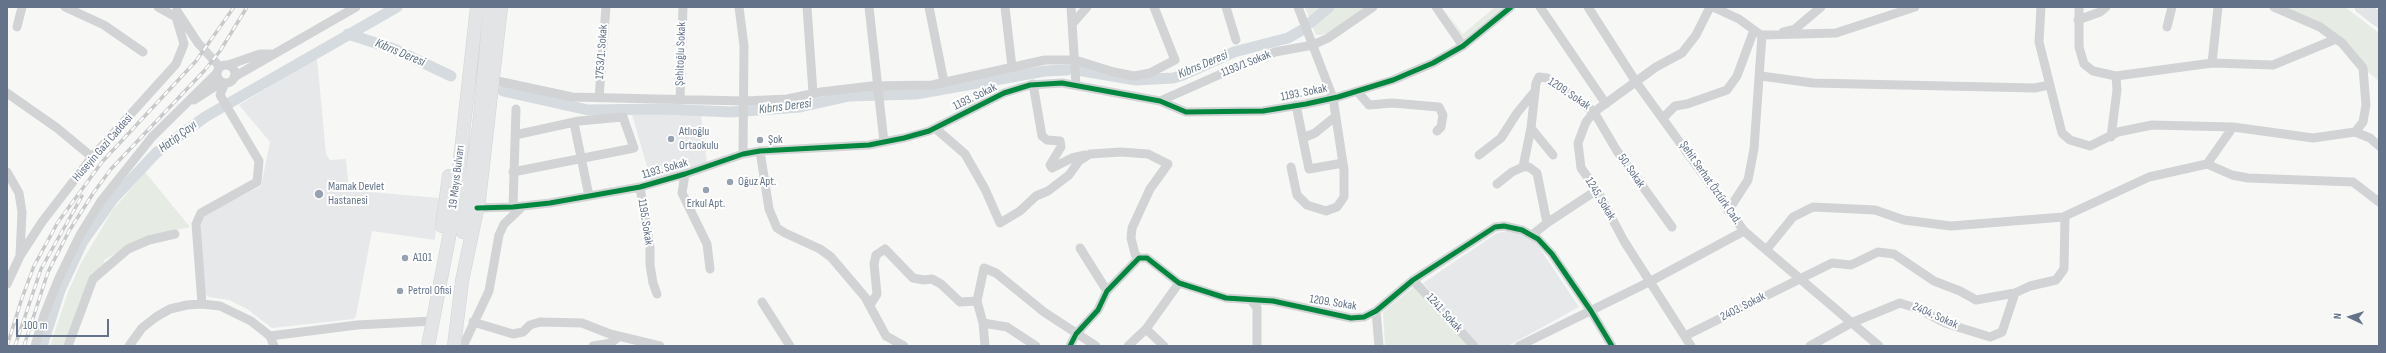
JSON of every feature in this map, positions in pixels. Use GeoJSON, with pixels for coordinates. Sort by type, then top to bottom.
{"type":"FeatureCollection","features":[{"type":"Feature","properties":{"kind":"highway"},"geometry":{"type":"LineString","coordinates":[[443,259],[441,230],[469,7]]}},
{"type":"Feature","properties":{"kind":"highway","name":"19 Mayıs Bulvarı"},"geometry":{"type":"LineString","coordinates":[[428,346],[443,259],[455,206],[477,7]]}},
{"type":"Feature","properties":{"kind":"highway","name":"19 Mayıs Bulvarı"},"geometry":{"type":"LineString","coordinates":[[446,346],[479,126],[490,7]]}},
{"type":"Feature","properties":{"kind":"highway"},"geometry":{"type":"LineString","coordinates":[[454,346],[462,281],[477,208],[501,7]]}},
{"type":"Feature","properties":{"kind":"highway"},"geometry":{"type":"LineString","coordinates":[[2362,7],[2379,20]]}},
{"type":"Feature","properties":{"kind":"street"},"geometry":{"type":"LineString","coordinates":[[17,27],[22,7]]}},
{"type":"Feature","properties":{"kind":"street"},"geometry":{"type":"LineString","coordinates":[[65,7],[104,25],[143,52]]}},
{"type":"Feature","properties":{"kind":"street"},"geometry":{"type":"LineString","coordinates":[[158,7],[176,11],[198,43],[221,68],[233,69],[234,77]]}},
{"type":"Feature","properties":{"kind":"street"},"geometry":{"type":"LineString","coordinates":[[182,107],[223,83],[230,82],[234,77],[272,54],[356,7]]}},
{"type":"Feature","properties":{"kind":"street","name":"1753/1. Sokak"},"geometry":{"type":"LineString","coordinates":[[599,98],[606,7]]}},
{"type":"Feature","properties":{"kind":"street","name":"Şehitoğlu Sokak"},"geometry":{"type":"LineString","coordinates":[[680,100],[683,7]]}},
{"type":"Feature","properties":{"kind":"street"},"geometry":{"type":"LineString","coordinates":[[739,7],[744,46],[743,154]]}},
{"type":"Feature","properties":{"kind":"street"},"geometry":{"type":"LineString","coordinates":[[807,7],[813,94]]}},
{"type":"Feature","properties":{"kind":"street"},"geometry":{"type":"LineString","coordinates":[[869,7],[878,86],[878,102],[884,142]]}},
{"type":"Feature","properties":{"kind":"street"},"geometry":{"type":"LineString","coordinates":[[929,7],[944,82]]}},
{"type":"Feature","properties":{"kind":"street"},"geometry":{"type":"LineString","coordinates":[[1005,7],[1012,67]]}},
{"type":"Feature","properties":{"kind":"street"},"geometry":{"type":"LineString","coordinates":[[1071,7],[1076,85]]}},
{"type":"Feature","properties":{"kind":"street"},"geometry":{"type":"LineString","coordinates":[[1072,23],[1087,7]]}},
{"type":"Feature","properties":{"kind":"street"},"geometry":{"type":"LineString","coordinates":[[493,80],[572,97],[680,100],[744,105],[813,94],[878,86],[932,85],[1045,60],[1075,60],[1114,72],[1134,76],[1150,74],[1175,60],[1154,7]]}},
{"type":"Feature","properties":{"kind":"street"},"geometry":{"type":"LineString","coordinates":[[1226,7],[1236,40]]}},
{"type":"Feature","properties":{"kind":"street"},"geometry":{"type":"LineString","coordinates":[[1291,167],[1298,195],[1307,205],[1326,211],[1337,207],[1344,197],[1343,163],[1333,98],[1298,7]]}},
{"type":"Feature","properties":{"kind":"street","name":"1193/1 Sokak"},"geometry":{"type":"LineString","coordinates":[[1160,101],[1239,66],[1275,52],[1313,46],[1328,38],[1373,7]]}},
{"type":"Feature","properties":{"kind":"street"},"geometry":{"type":"LineString","coordinates":[[1436,7],[1463,46]]}},
{"type":"Feature","properties":{"kind":"street","name":"1193. Sokak"},"geometry":{"type":"LineString","coordinates":[[477,208],[518,207],[640,187],[685,174],[743,154],[760,151],[869,145],[884,142],[919,134],[935,128],[1004,93],[1033,84],[1062,83],[1076,85],[1160,101],[1186,112],[1263,111],[1333,98],[1392,80],[1433,63],[1463,46],[1511,7]]}},
{"type":"Feature","properties":{"kind":"street"},"geometry":{"type":"LineString","coordinates":[[1540,7],[1606,104]]}},
{"type":"Feature","properties":{"kind":"street","name":"Şehit Serhat Öztürk Cad."},"geometry":{"type":"LineString","coordinates":[[1519,346],[1651,281],[1744,231],[1728,211],[1664,118],[1636,82],[1588,7]]}},
{"type":"Feature","properties":{"kind":"street"},"geometry":{"type":"LineString","coordinates":[[1594,112],[1656,68],[1682,53],[1696,35],[1711,7],[1739,19],[1758,32],[1774,35],[1836,33],[1915,7]]}},
{"type":"Feature","properties":{"kind":"street"},"geometry":{"type":"LineString","coordinates":[[1730,7],[1739,19]]}},
{"type":"Feature","properties":{"kind":"street"},"geometry":{"type":"LineString","coordinates":[[1774,35],[1795,29],[1821,7]]}},
{"type":"Feature","properties":{"kind":"street"},"geometry":{"type":"LineString","coordinates":[[2041,7],[2039,42],[2062,133],[2070,140],[2090,146],[2111,137],[2118,132],[2152,125],[2233,128],[2313,138],[2355,132],[2370,138],[2378,145]]}},
{"type":"Feature","properties":{"kind":"street"},"geometry":{"type":"LineString","coordinates":[[2079,7],[2079,47],[2084,64],[2093,71],[2116,76],[2212,63],[2273,65],[2336,39]]}},
{"type":"Feature","properties":{"kind":"street"},"geometry":{"type":"LineString","coordinates":[[2078,20],[2100,12],[2106,7]]}},
{"type":"Feature","properties":{"kind":"street"},"geometry":{"type":"LineString","coordinates":[[2167,27],[2172,7]]}},
{"type":"Feature","properties":{"kind":"street"},"geometry":{"type":"LineString","coordinates":[[2212,63],[2218,7]]}},
{"type":"Feature","properties":{"kind":"street"},"geometry":{"type":"LineString","coordinates":[[2274,7],[2320,27],[2336,39],[2363,68],[2366,105],[2363,122],[2355,132]]}},
{"type":"Feature","properties":{"kind":"street","name":"Hüseyin Gazi Caddesi"},"geometry":{"type":"LineString","coordinates":[[7,284],[20,256],[42,222],[92,157],[176,64],[184,44],[176,11]]}},
{"type":"Feature","properties":{"kind":"street"},"geometry":{"type":"LineString","coordinates":[[1728,211],[1748,180],[1754,150],[1761,76],[1758,32]]}},
{"type":"Feature","properties":{"kind":"street"},"geometry":{"type":"LineString","coordinates":[[1664,118],[1675,106],[1687,104],[1727,90],[1737,76],[1758,32]]}},
{"type":"Feature","properties":{"kind":"street"},"geometry":{"type":"LineString","coordinates":[[35,346],[44,315],[80,235],[101,201],[152,137],[221,68],[260,54],[272,54]]}},
{"type":"Feature","properties":{"kind":"street"},"geometry":{"type":"LineString","coordinates":[[221,68],[218,78],[223,83]]}},
{"type":"Feature","properties":{"kind":"street","name":"1209. Sokak"},"geometry":{"type":"LineString","coordinates":[[1523,167],[1532,128],[1535,92],[1539,76],[1547,78],[1594,112]]}},
{"type":"Feature","properties":{"kind":"street"},"geometry":{"type":"LineString","coordinates":[[1761,76],[1813,84],[2035,88],[2049,85]]}},
{"type":"Feature","properties":{"kind":"street"},"geometry":{"type":"LineString","coordinates":[[2111,137],[2117,90],[2116,76]]}},
{"type":"Feature","properties":{"kind":"street"},"geometry":{"type":"LineString","coordinates":[[202,304],[196,224],[201,213],[257,182],[259,161],[220,95],[223,83]]}},
{"type":"Feature","properties":{"kind":"street"},"geometry":{"type":"LineString","coordinates":[[1033,84],[1042,136],[1047,140],[1060,141],[1062,147],[1050,165],[1052,168],[1072,158],[1090,154],[1121,152],[1148,154],[1168,164],[1150,189],[1132,228],[1131,238],[1135,254],[1139,258],[1107,291],[1098,310],[1076,334],[1070,346]]}},
{"type":"Feature","properties":{"kind":"street"},"geometry":{"type":"LineString","coordinates":[[1357,91],[1369,104],[1392,103],[1439,107],[1443,115],[1441,127],[1437,131]]}},
{"type":"Feature","properties":{"kind":"street"},"geometry":{"type":"LineString","coordinates":[[1478,155],[1501,138],[1517,113],[1535,92]]}},
{"type":"Feature","properties":{"kind":"street"},"geometry":{"type":"LineString","coordinates":[[7,93],[57,128],[92,157]]}},
{"type":"Feature","properties":{"kind":"street"},"geometry":{"type":"LineString","coordinates":[[1296,105],[1309,169],[1343,163]]}},
{"type":"Feature","properties":{"kind":"street"},"geometry":{"type":"LineString","coordinates":[[463,346],[473,322],[489,291],[499,235],[504,224],[518,207],[513,172],[516,109]]}},
{"type":"Feature","properties":{"kind":"street","name":"1245. Sokak"},"geometry":{"type":"LineString","coordinates":[[1594,112],[1586,122],[1578,143],[1582,168],[1597,190],[1624,240],[1691,346]]}},
{"type":"Feature","properties":{"kind":"street","name":"50. Sokak"},"geometry":{"type":"LineString","coordinates":[[1594,112],[1617,151],[1672,227]]}},
{"type":"Feature","properties":{"kind":"street"},"geometry":{"type":"LineString","coordinates":[[1303,138],[1315,134],[1336,116]]}},
{"type":"Feature","properties":{"kind":"street"},"geometry":{"type":"LineString","coordinates":[[513,172],[634,148],[623,117],[530,130],[515,136]]}},
{"type":"Feature","properties":{"kind":"street"},"geometry":{"type":"LineString","coordinates":[[574,123],[589,196]]}},
{"type":"Feature","properties":{"kind":"street"},"geometry":{"type":"LineString","coordinates":[[935,128],[965,154],[981,182],[1000,224],[1020,211],[1036,196],[1048,192],[1069,175],[1079,161],[1090,154]]}},
{"type":"Feature","properties":{"kind":"street"},"geometry":{"type":"LineString","coordinates":[[1532,128],[1553,155]]}},
{"type":"Feature","properties":{"kind":"street"},"geometry":{"type":"LineString","coordinates":[[2208,164],[2233,128]]}},
{"type":"Feature","properties":{"kind":"street"},"geometry":{"type":"LineString","coordinates":[[760,151],[769,208],[777,228],[785,234],[820,249],[831,257],[870,305],[886,336],[904,346]]}},
{"type":"Feature","properties":{"kind":"street"},"geometry":{"type":"LineString","coordinates":[[1767,249],[1793,217],[1813,207],[1875,210],[1904,220],[1951,226],[2025,222],[2065,216],[2149,177],[2208,164],[2232,175],[2248,178],[2353,182],[2379,202]]}},
{"type":"Feature","properties":{"kind":"street"},"geometry":{"type":"LineString","coordinates":[[1497,184],[1512,172],[1523,167],[1529,167],[1537,173],[1547,223]]}},
{"type":"Feature","properties":{"kind":"street"},"geometry":{"type":"LineString","coordinates":[[7,172],[19,193],[22,212],[20,256]]}},
{"type":"Feature","properties":{"kind":"street"},"geometry":{"type":"LineString","coordinates":[[685,174],[682,193],[707,244],[710,269]]}},
{"type":"Feature","properties":{"kind":"street","name":"1195. Sokak"},"geometry":{"type":"LineString","coordinates":[[640,187],[650,246],[653,283],[657,294]]}},
{"type":"Feature","properties":{"kind":"street"},"geometry":{"type":"LineString","coordinates":[[1532,235],[1547,223],[1597,190]]}},
{"type":"Feature","properties":{"kind":"street","name":"2403. Sokak"},"geometry":{"type":"LineString","coordinates":[[1685,336],[1832,263],[1851,264],[1878,252],[1894,254],[1934,281],[1960,291],[1976,300],[2015,293],[2030,286],[2056,280],[2064,268],[2065,216]]}},
{"type":"Feature","properties":{"kind":"street","name":"1209. Sokak"},"geometry":{"type":"LineString","coordinates":[[1139,258],[1147,258],[1179,283],[1226,298],[1274,301],[1351,318],[1364,317],[1376,311],[1413,280],[1495,227],[1504,226],[1522,230],[1532,235],[1538,239],[1552,254],[1591,311],[1612,346]]}},
{"type":"Feature","properties":{"kind":"street"},"geometry":{"type":"LineString","coordinates":[[1744,231],[1767,249],[1879,346]]}},
{"type":"Feature","properties":{"kind":"street"},"geometry":{"type":"LineString","coordinates":[[68,346],[93,279],[128,249],[149,240],[175,234]]}},
{"type":"Feature","properties":{"kind":"street"},"geometry":{"type":"LineString","coordinates":[[1080,248],[1107,291]]}},
{"type":"Feature","properties":{"kind":"street"},"geometry":{"type":"LineString","coordinates":[[870,305],[877,294],[874,264],[876,255],[885,249],[913,278],[924,280],[932,279],[941,284],[960,302],[977,301]]}},
{"type":"Feature","properties":{"kind":"street"},"geometry":{"type":"LineString","coordinates":[[985,346],[983,323],[977,301],[984,268],[996,273],[1044,312],[1096,346]]}},
{"type":"Feature","properties":{"kind":"street","name":"1241. Sokak"},"geometry":{"type":"LineString","coordinates":[[1413,280],[1474,346]]}},
{"type":"Feature","properties":{"kind":"street"},"geometry":{"type":"LineString","coordinates":[[1128,346],[1146,329],[1179,283]]}},
{"type":"Feature","properties":{"kind":"street","name":"2404. Sokak"},"geometry":{"type":"LineString","coordinates":[[1810,346],[1851,323],[1900,304],[1914,307],[1944,323],[1990,337],[2002,332],[2015,293]]}},
{"type":"Feature","properties":{"kind":"street"},"geometry":{"type":"LineString","coordinates":[[1251,300],[1257,308],[1257,346]]}},
{"type":"Feature","properties":{"kind":"street"},"geometry":{"type":"LineString","coordinates":[[762,302],[790,346]]}},
{"type":"Feature","properties":{"kind":"street"},"geometry":{"type":"LineString","coordinates":[[129,346],[142,328],[156,317],[170,309],[187,305],[202,304],[220,306],[233,311],[250,321],[270,336],[274,346]]}},
{"type":"Feature","properties":{"kind":"street"},"geometry":{"type":"LineString","coordinates":[[1376,311],[1379,346]]}},
{"type":"Feature","properties":{"kind":"street"},"geometry":{"type":"LineString","coordinates":[[270,336],[358,325],[433,321]]}},
{"type":"Feature","properties":{"kind":"street"},"geometry":{"type":"LineString","coordinates":[[473,322],[513,334],[523,332],[530,325],[540,322],[582,323],[619,336],[660,346]]}},
{"type":"Feature","properties":{"kind":"street"},"geometry":{"type":"LineString","coordinates":[[983,323],[1007,327],[1036,346]]}},
{"type":"Feature","properties":{"kind":"street"},"geometry":{"type":"LineString","coordinates":[[1146,329],[1164,346]]}},
{"type":"Feature","properties":{"kind":"street"},"geometry":{"type":"LineString","coordinates":[[593,346],[611,343],[619,336]]}},
{"type":"Feature","properties":{"kind":"shaded area"},"geometry":{"type":"Polygon","coordinates":[[[1305,7],[1365,7],[1329,33],[1316,35],[1305,7]]]}},
{"type":"Feature","properties":{"kind":"shaded area"},"geometry":{"type":"Polygon","coordinates":[[[1495,7],[1503,7],[1464,39],[1445,10],[1463,34],[1495,7]]]}},
{"type":"Feature","properties":{"kind":"shaded area"},"geometry":{"type":"Polygon","coordinates":[[[2273,7],[2345,7],[2379,33],[2379,81],[2363,68],[2342,43],[2273,7]]]}},
{"type":"Feature","properties":{"kind":"shaded area","name":"Mamak Devlet Hastanesi"},"geometry":{"type":"Polygon","coordinates":[[[317,58],[326,154],[330,160],[346,159],[349,190],[439,198],[435,240],[372,231],[356,316],[354,319],[272,328],[247,309],[229,300],[209,297],[205,294],[200,222],[203,216],[261,186],[270,142],[239,105],[317,58]]]}},
{"type":"Feature","properties":{"kind":"shaded area","name":"Atlıoğlu Ortaokulu"},"geometry":{"type":"Polygon","coordinates":[[[655,113],[701,116],[707,163],[651,180],[632,115],[655,113]]]}},
{"type":"Feature","properties":{"kind":"shaded area"},"geometry":{"type":"Polygon","coordinates":[[[145,172],[190,227],[142,238],[104,260],[105,264],[66,346],[50,346],[68,292],[81,263],[112,211],[145,172]]]}},
{"type":"Feature","properties":{"kind":"shaded area"},"geometry":{"type":"Polygon","coordinates":[[[1509,231],[1522,234],[1535,241],[1579,307],[1508,346],[1478,346],[1423,283],[1497,233],[1509,231]]]}},
{"type":"Feature","properties":{"kind":"shaded area"},"geometry":{"type":"Polygon","coordinates":[[[1416,285],[1469,346],[1385,346],[1383,312],[1416,285]]]}},
{"type":"Feature","properties":{"kind":"waterway","name":"Hatip Çayı"},"geometry":{"type":"LineString","coordinates":[[42,346],[60,290],[83,241],[113,199],[156,153],[205,117],[397,7]]}},
{"type":"Feature","properties":{"kind":"waterway","name":"Kıbrıs Deresi"},"geometry":{"type":"LineString","coordinates":[[1310,23],[1329,7]]}},
{"type":"Feature","properties":{"kind":"waterway","name":"Kıbrıs Deresi"},"geometry":{"type":"LineString","coordinates":[[1077,70],[1136,80],[1173,78],[1234,52],[1288,38],[1302,30]]}},
{"type":"Feature","properties":{"kind":"waterway","name":"Kıbrıs Deresi"},"geometry":{"type":"LineString","coordinates":[[348,34],[394,49],[451,76]]}},
{"type":"Feature","properties":{"kind":"waterway","name":"Kıbrıs Deresi"},"geometry":{"type":"LineString","coordinates":[[503,91],[588,110],[662,109],[731,112],[800,107],[849,96],[916,94],[1045,71],[1067,70]]}},
{"type":"Feature","properties":{"kind":"railway"},"geometry":{"type":"LineString","coordinates":[[7,346],[34,266],[58,222],[102,162],[196,61],[234,7]]}},
{"type":"Feature","properties":{"kind":"railway"},"geometry":{"type":"LineString","coordinates":[[24,346],[48,272],[69,231],[94,192],[111,169],[204,71],[220,51],[247,7]]}},
{"type":"Feature","properties":{"kind":"railway"},"geometry":{"type":"LineString","coordinates":[[15,346],[41,269],[82,196]]}},
{"type":"Feature","properties":{"kind":"cycle path"},"geometry":{"type":"LineString","coordinates":[[477,208],[513,207],[550,203],[640,187],[685,174],[743,154],[760,151],[869,145],[904,138],[929,131],[1004,93],[1030,85],[1062,83],[1160,101],[1186,112],[1263,111],[1306,104],[1338,97],[1393,80],[1433,63],[1463,46],[1511,7]]}},
{"type":"Feature","properties":{"kind":"cycle path"},"geometry":{"type":"LineString","coordinates":[[1070,346],[1076,334],[1098,310],[1107,291],[1139,258],[1147,258],[1179,283],[1226,298],[1273,301],[1351,318],[1364,317],[1376,311],[1413,280],[1495,227],[1504,226],[1522,230],[1538,239],[1552,254],[1591,311],[1612,346]]}},
{"type":"Feature","properties":{"kind":"place","name":"Atlıoğlu Ortaokulu"},"geometry":{"type":"Point","coordinates":[671,139]}},
{"type":"Feature","properties":{"kind":"place","name":"Şok"},"geometry":{"type":"Point","coordinates":[760,140]}},
{"type":"Feature","properties":{"kind":"place","name":"Oğuz Apt."},"geometry":{"type":"Point","coordinates":[730,182]}},
{"type":"Feature","properties":{"kind":"place","name":"Erkul Apt."},"geometry":{"type":"Point","coordinates":[706,190]}},
{"type":"Feature","properties":{"kind":"place","name":"Mamak Devlet Hastanesi"},"geometry":{"type":"Point","coordinates":[319,194]}},
{"type":"Feature","properties":{"kind":"place","name":"A101"},"geometry":{"type":"Point","coordinates":[405,258]}},
{"type":"Feature","properties":{"kind":"place","name":"Petrol Ofisi"},"geometry":{"type":"Point","coordinates":[400,291]}}]}
